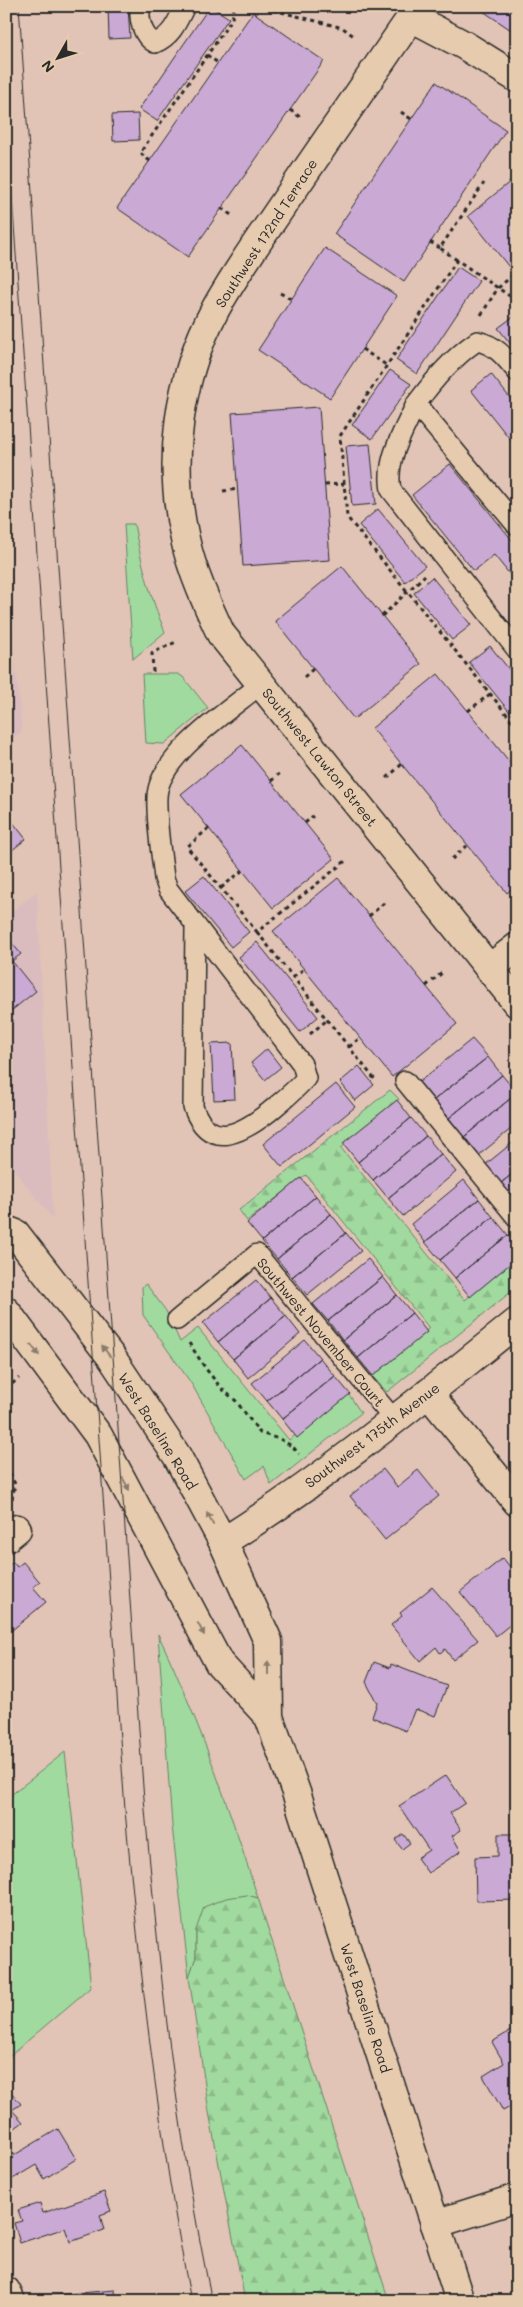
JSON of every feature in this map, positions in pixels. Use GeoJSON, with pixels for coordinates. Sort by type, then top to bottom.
{"type":"FeatureCollection","features":[{"type":"Feature","properties":{"kind":"street"},"geometry":{"type":"LineString","coordinates":[[414,10],[517,78]]}},
{"type":"Feature","properties":{"kind":"street","name":"Southwest 172nd Terrace"},"geometry":{"type":"LineString","coordinates":[[176,484],[178,431],[187,375],[216,308],[414,10]]}},
{"type":"Feature","properties":{"kind":"street","name":"Southwest Lawton Street"},"geometry":{"type":"LineString","coordinates":[[176,484],[185,540],[201,590],[221,634],[517,1003]]}},
{"type":"Feature","properties":{"kind":"street"},"geometry":{"type":"LineString","coordinates":[[490,968],[517,947]]}},
{"type":"Feature","properties":{"kind":"street","name":"West Baseline Road"},"geometry":{"type":"LineString","coordinates":[[6,1230],[16,1234],[112,1358],[176,1456],[223,1542],[268,1641],[268,1717],[297,1795],[460,2301]]}},
{"type":"Feature","properties":{"kind":"street","name":"West Baseline Road"},"geometry":{"type":"LineString","coordinates":[[6,1311],[98,1435],[219,1663],[268,1717]]}},
{"type":"Feature","properties":{"kind":"street","name":"Southwest 175th Avenue"},"geometry":{"type":"LineString","coordinates":[[223,1542],[395,1421],[517,1322]]}},
{"type":"Feature","properties":{"kind":"street"},"geometry":{"type":"LineString","coordinates":[[428,1393],[517,1502]]}},
{"type":"Feature","properties":{"kind":"street"},"geometry":{"type":"LineString","coordinates":[[435,2224],[517,2198]]}},
{"type":"Feature","properties":{"kind":"street"},"geometry":{"type":"LineString","coordinates":[[6,2291],[11,2301]]}},
{"type":"Feature","properties":{"kind":"lane"},"geometry":{"type":"LineString","coordinates":[[140,6],[143,30],[148,39],[155,43],[165,39],[174,28],[185,6]]}},
{"type":"Feature","properties":{"kind":"lane"},"geometry":{"type":"LineString","coordinates":[[517,372],[502,354],[489,344],[477,341],[461,351],[434,378],[416,404],[394,452],[389,478],[391,490],[517,650]]}},
{"type":"Feature","properties":{"kind":"lane"},"geometry":{"type":"LineString","coordinates":[[416,404],[517,526]]}},
{"type":"Feature","properties":{"kind":"lane"},"geometry":{"type":"LineString","coordinates":[[195,926],[193,1107],[198,1119],[205,1128],[217,1134],[233,1134],[248,1129],[296,1090],[306,1078],[302,1064],[168,889],[164,878],[156,796],[160,779],[178,753],[261,684]]}},
{"type":"Feature","properties":{"kind":"lane"},"geometry":{"type":"LineString","coordinates":[[405,1081],[517,1218]]}},
{"type":"Feature","properties":{"kind":"lane","name":"Southwest November Court"},"geometry":{"type":"LineString","coordinates":[[176,1320],[257,1254],[395,1421]]}},
{"type":"Feature","properties":{"kind":"path"},"geometry":{"type":"LineString","coordinates":[[150,161],[140,153],[232,19],[234,6]]}},
{"type":"Feature","properties":{"kind":"path"},"geometry":{"type":"LineString","coordinates":[[258,6],[343,28],[355,37]]}},
{"type":"Feature","properties":{"kind":"path"},"geometry":{"type":"LineString","coordinates":[[207,55],[218,63]]}},
{"type":"Feature","properties":{"kind":"path"},"geometry":{"type":"LineString","coordinates":[[290,110],[300,117]]}},
{"type":"Feature","properties":{"kind":"path"},"geometry":{"type":"LineString","coordinates":[[401,112],[411,119]]}},
{"type":"Feature","properties":{"kind":"path"},"geometry":{"type":"LineString","coordinates":[[440,248],[484,183]]}},
{"type":"Feature","properties":{"kind":"path"},"geometry":{"type":"LineString","coordinates":[[222,208],[233,216]]}},
{"type":"Feature","properties":{"kind":"path"},"geometry":{"type":"LineString","coordinates":[[430,242],[457,260]]}},
{"type":"Feature","properties":{"kind":"path"},"geometry":{"type":"LineString","coordinates":[[477,341],[481,315],[498,288],[514,274]]}},
{"type":"Feature","properties":{"kind":"path"},"geometry":{"type":"LineString","coordinates":[[280,293],[291,299]]}},
{"type":"Feature","properties":{"kind":"path"},"geometry":{"type":"LineString","coordinates":[[362,349],[386,366]]}},
{"type":"Feature","properties":{"kind":"path"},"geometry":{"type":"LineString","coordinates":[[325,485],[344,484]]}},
{"type":"Feature","properties":{"kind":"path"},"geometry":{"type":"LineString","coordinates":[[223,492],[238,489]]}},
{"type":"Feature","properties":{"kind":"path"},"geometry":{"type":"LineString","coordinates":[[382,616],[406,591],[445,558]]}},
{"type":"Feature","properties":{"kind":"path"},"geometry":{"type":"LineString","coordinates":[[153,672],[152,653],[176,642]]}},
{"type":"Feature","properties":{"kind":"path"},"geometry":{"type":"LineString","coordinates":[[304,677],[314,669]]}},
{"type":"Feature","properties":{"kind":"path"},"geometry":{"type":"LineString","coordinates":[[468,711],[490,694]]}},
{"type":"Feature","properties":{"kind":"path"},"geometry":{"type":"LineString","coordinates":[[387,778],[402,764]]}},
{"type":"Feature","properties":{"kind":"path"},"geometry":{"type":"LineString","coordinates":[[271,781],[280,774]]}},
{"type":"Feature","properties":{"kind":"path"},"geometry":{"type":"LineString","coordinates":[[305,822],[313,816]]}},
{"type":"Feature","properties":{"kind":"path"},"geometry":{"type":"LineString","coordinates":[[209,828],[187,847],[376,1080]]}},
{"type":"Feature","properties":{"kind":"path"},"geometry":{"type":"LineString","coordinates":[[452,859],[468,845]]}},
{"type":"Feature","properties":{"kind":"path"},"geometry":{"type":"LineString","coordinates":[[257,932],[348,859]]}},
{"type":"Feature","properties":{"kind":"path"},"geometry":{"type":"LineString","coordinates":[[221,888],[243,870]]}},
{"type":"Feature","properties":{"kind":"path"},"geometry":{"type":"LineString","coordinates":[[369,916],[384,903]]}},
{"type":"Feature","properties":{"kind":"path"},"geometry":{"type":"LineString","coordinates":[[293,977],[304,969]]}},
{"type":"Feature","properties":{"kind":"path"},"geometry":{"type":"LineString","coordinates":[[426,986],[442,974]]}},
{"type":"Feature","properties":{"kind":"path"},"geometry":{"type":"LineString","coordinates":[[349,1047],[360,1038]]}},
{"type":"Feature","properties":{"kind":"path"},"geometry":{"type":"LineString","coordinates":[[176,1320],[206,1369],[236,1401],[249,1422],[260,1433],[282,1440],[293,1447],[317,1477]]}},
{"type":"Feature","properties":{"kind":"path"},"geometry":{"type":"LineString","coordinates":[[6,1466],[15,1484],[15,1493],[11,1501],[10,1524]]}},
{"type":"Feature","properties":{"kind":"shaded area"},"geometry":{"type":"Polygon","coordinates":[[[6,571],[22,731],[6,744],[6,571]]]}},
{"type":"Feature","properties":{"kind":"shaded area"},"geometry":{"type":"Polygon","coordinates":[[[37,891],[53,1219],[6,1160],[6,916],[37,891]]]}},
{"type":"Feature","properties":{"kind":"green space"},"geometry":{"type":"Polygon","coordinates":[[[124,524],[134,524],[146,579],[165,632],[133,659],[124,524]]]}},
{"type":"Feature","properties":{"kind":"green space"},"geometry":{"type":"Polygon","coordinates":[[[142,674],[178,674],[183,677],[208,708],[164,744],[146,743],[142,674]]]}},
{"type":"Feature","properties":{"kind":"green space"},"geometry":{"type":"Polygon","coordinates":[[[390,1090],[399,1099],[341,1148],[465,1300],[517,1258],[517,1287],[387,1392],[371,1375],[429,1328],[306,1175],[247,1221],[239,1210],[390,1090]]]}},
{"type":"Feature","properties":{"kind":"green space"},"geometry":{"type":"Polygon","coordinates":[[[146,1284],[166,1311],[180,1342],[198,1328],[289,1440],[348,1393],[361,1413],[271,1485],[264,1466],[246,1479],[191,1383],[143,1315],[142,1287],[146,1284]]]}},
{"type":"Feature","properties":{"kind":"green space"},"geometry":{"type":"Polygon","coordinates":[[[158,1634],[200,1731],[258,1898],[247,1895],[196,1930],[196,1957],[189,1977],[172,1825],[158,1634]]]}},
{"type":"Feature","properties":{"kind":"green space"},"geometry":{"type":"Polygon","coordinates":[[[65,1752],[91,1987],[6,2059],[6,1799],[65,1752]]]}},
{"type":"Feature","properties":{"kind":"green space"},"geometry":{"type":"Polygon","coordinates":[[[247,1895],[258,1898],[389,2301],[245,2301],[209,2112],[189,1977],[196,1957],[196,1930],[204,1907],[226,1898],[247,1895]]]}},
{"type":"Feature","properties":{"kind":"building"},"geometry":{"type":"Polygon","coordinates":[[[108,6],[128,6],[130,38],[109,39],[108,6]]]}},
{"type":"Feature","properties":{"kind":"building"},"geometry":{"type":"Polygon","coordinates":[[[210,6],[229,18],[157,121],[139,109],[210,6]]]}},
{"type":"Feature","properties":{"kind":"building"},"geometry":{"type":"Polygon","coordinates":[[[482,6],[517,6],[517,34],[480,9],[482,6]]]}},
{"type":"Feature","properties":{"kind":"building"},"geometry":{"type":"Polygon","coordinates":[[[253,12],[324,61],[188,257],[117,208],[253,12]]]}},
{"type":"Feature","properties":{"kind":"building"},"geometry":{"type":"Polygon","coordinates":[[[436,82],[506,130],[404,282],[334,234],[436,82]]]}},
{"type":"Feature","properties":{"kind":"building"},"geometry":{"type":"Polygon","coordinates":[[[138,114],[139,140],[113,141],[112,115],[138,114]]]}},
{"type":"Feature","properties":{"kind":"building"},"geometry":{"type":"Polygon","coordinates":[[[517,176],[517,277],[468,216],[517,176]]]}},
{"type":"Feature","properties":{"kind":"building"},"geometry":{"type":"Polygon","coordinates":[[[325,248],[397,296],[330,398],[258,350],[325,248]]]}},
{"type":"Feature","properties":{"kind":"building"},"geometry":{"type":"Polygon","coordinates":[[[458,267],[479,281],[417,374],[396,360],[458,267]]]}},
{"type":"Feature","properties":{"kind":"building"},"geometry":{"type":"Polygon","coordinates":[[[517,314],[517,352],[498,328],[517,314]]]}},
{"type":"Feature","properties":{"kind":"building"},"geometry":{"type":"Polygon","coordinates":[[[390,370],[411,384],[372,439],[352,425],[390,370]]]}},
{"type":"Feature","properties":{"kind":"building"},"geometry":{"type":"Polygon","coordinates":[[[491,374],[517,407],[517,448],[471,390],[491,374]]]}},
{"type":"Feature","properties":{"kind":"building"},"geometry":{"type":"Polygon","coordinates":[[[319,407],[330,560],[243,566],[232,413],[319,407]]]}},
{"type":"Feature","properties":{"kind":"building"},"geometry":{"type":"Polygon","coordinates":[[[370,444],[376,504],[352,506],[346,446],[370,444]]]}},
{"type":"Feature","properties":{"kind":"building"},"geometry":{"type":"Polygon","coordinates":[[[450,464],[517,546],[515,581],[494,555],[474,571],[412,495],[450,464]]]}},
{"type":"Feature","properties":{"kind":"building"},"geometry":{"type":"Polygon","coordinates":[[[378,509],[425,566],[405,582],[359,525],[378,509]]]}},
{"type":"Feature","properties":{"kind":"building"},"geometry":{"type":"Polygon","coordinates":[[[342,566],[421,664],[354,719],[275,621],[342,566]]]}},
{"type":"Feature","properties":{"kind":"building"},"geometry":{"type":"Polygon","coordinates":[[[432,577],[471,625],[452,640],[414,593],[432,577]]]}},
{"type":"Feature","properties":{"kind":"building"},"geometry":{"type":"Polygon","coordinates":[[[490,646],[517,679],[517,711],[512,715],[469,662],[490,646]]]}},
{"type":"Feature","properties":{"kind":"building"},"geometry":{"type":"Polygon","coordinates":[[[438,674],[517,771],[517,885],[507,893],[372,728],[438,674]]]}},
{"type":"Feature","properties":{"kind":"building"},"geometry":{"type":"Polygon","coordinates":[[[242,745],[334,859],[273,908],[181,794],[242,745]]]}},
{"type":"Feature","properties":{"kind":"building"},"geometry":{"type":"Polygon","coordinates":[[[11,820],[26,839],[6,855],[6,824],[11,820]]]}},
{"type":"Feature","properties":{"kind":"building"},"geometry":{"type":"Polygon","coordinates":[[[204,876],[249,932],[231,947],[185,891],[204,876]]]}},
{"type":"Feature","properties":{"kind":"building"},"geometry":{"type":"Polygon","coordinates":[[[338,878],[457,1024],[392,1077],[273,931],[338,878]]]}},
{"type":"Feature","properties":{"kind":"building"},"geometry":{"type":"Polygon","coordinates":[[[6,936],[21,954],[12,961],[36,991],[6,1015],[6,936]]]}},
{"type":"Feature","properties":{"kind":"building"},"geometry":{"type":"Polygon","coordinates":[[[257,942],[318,1017],[300,1032],[239,957],[257,942]]]}},
{"type":"Feature","properties":{"kind":"building"},"geometry":{"type":"Polygon","coordinates":[[[472,1039],[488,1057],[434,1100],[419,1082],[472,1039]]]}},
{"type":"Feature","properties":{"kind":"building"},"geometry":{"type":"Polygon","coordinates":[[[232,1043],[235,1099],[214,1100],[211,1044],[232,1043]]]}},
{"type":"Feature","properties":{"kind":"building"},"geometry":{"type":"Polygon","coordinates":[[[267,1049],[281,1067],[265,1080],[251,1063],[267,1049]]]}},
{"type":"Feature","properties":{"kind":"building"},"geometry":{"type":"Polygon","coordinates":[[[488,1057],[502,1075],[449,1118],[434,1100],[488,1057]]]}},
{"type":"Feature","properties":{"kind":"building"},"geometry":{"type":"Polygon","coordinates":[[[359,1066],[374,1085],[355,1101],[340,1082],[359,1066]]]}},
{"type":"Feature","properties":{"kind":"building"},"geometry":{"type":"Polygon","coordinates":[[[502,1075],[517,1093],[464,1137],[449,1118],[502,1075]]]}},
{"type":"Feature","properties":{"kind":"building"},"geometry":{"type":"Polygon","coordinates":[[[336,1084],[355,1107],[282,1167],[263,1144],[336,1084]]]}},
{"type":"Feature","properties":{"kind":"building"},"geometry":{"type":"Polygon","coordinates":[[[517,1093],[517,1124],[479,1155],[464,1137],[517,1093]]]}},
{"type":"Feature","properties":{"kind":"building"},"geometry":{"type":"Polygon","coordinates":[[[397,1100],[411,1118],[358,1162],[343,1143],[397,1100]]]}},
{"type":"Feature","properties":{"kind":"building"},"geometry":{"type":"Polygon","coordinates":[[[411,1118],[426,1136],[373,1180],[358,1162],[411,1118]]]}},
{"type":"Feature","properties":{"kind":"building"},"geometry":{"type":"Polygon","coordinates":[[[426,1136],[441,1154],[388,1198],[373,1180],[426,1136]]]}},
{"type":"Feature","properties":{"kind":"building"},"geometry":{"type":"Polygon","coordinates":[[[517,1139],[517,1170],[501,1183],[485,1165],[517,1139]]]}},
{"type":"Feature","properties":{"kind":"building"},"geometry":{"type":"Polygon","coordinates":[[[441,1154],[456,1172],[403,1216],[388,1198],[441,1154]]]}},
{"type":"Feature","properties":{"kind":"building"},"geometry":{"type":"Polygon","coordinates":[[[517,1170],[517,1200],[515,1201],[501,1183],[517,1170]]]}},
{"type":"Feature","properties":{"kind":"building"},"geometry":{"type":"Polygon","coordinates":[[[301,1178],[316,1196],[262,1241],[247,1223],[301,1178]]]}},
{"type":"Feature","properties":{"kind":"building"},"geometry":{"type":"Polygon","coordinates":[[[464,1180],[479,1199],[425,1242],[411,1224],[464,1180]]]}},
{"type":"Feature","properties":{"kind":"building"},"geometry":{"type":"Polygon","coordinates":[[[316,1196],[331,1214],[277,1259],[262,1241],[316,1196]]]}},
{"type":"Feature","properties":{"kind":"building"},"geometry":{"type":"Polygon","coordinates":[[[479,1199],[493,1217],[440,1260],[425,1242],[479,1199]]]}},
{"type":"Feature","properties":{"kind":"building"},"geometry":{"type":"Polygon","coordinates":[[[331,1214],[346,1233],[292,1277],[277,1259],[331,1214]]]}},
{"type":"Feature","properties":{"kind":"building"},"geometry":{"type":"Polygon","coordinates":[[[493,1217],[508,1235],[455,1278],[440,1260],[493,1217]]]}},
{"type":"Feature","properties":{"kind":"building"},"geometry":{"type":"Polygon","coordinates":[[[346,1233],[361,1251],[307,1295],[292,1277],[346,1233]]]}},
{"type":"Feature","properties":{"kind":"building"},"geometry":{"type":"Polygon","coordinates":[[[508,1235],[517,1245],[517,1258],[470,1297],[455,1278],[508,1235]]]}},
{"type":"Feature","properties":{"kind":"building"},"geometry":{"type":"Polygon","coordinates":[[[368,1259],[383,1277],[328,1321],[313,1304],[368,1259]]]}},
{"type":"Feature","properties":{"kind":"building"},"geometry":{"type":"Polygon","coordinates":[[[383,1277],[397,1295],[343,1340],[328,1321],[383,1277]]]}},
{"type":"Feature","properties":{"kind":"building"},"geometry":{"type":"Polygon","coordinates":[[[256,1280],[271,1298],[218,1342],[203,1323],[256,1280]]]}},
{"type":"Feature","properties":{"kind":"building"},"geometry":{"type":"Polygon","coordinates":[[[397,1295],[412,1313],[358,1358],[343,1340],[397,1295]]]}},
{"type":"Feature","properties":{"kind":"building"},"geometry":{"type":"Polygon","coordinates":[[[271,1298],[286,1316],[233,1359],[218,1342],[271,1298]]]}},
{"type":"Feature","properties":{"kind":"building"},"geometry":{"type":"Polygon","coordinates":[[[412,1313],[427,1332],[373,1376],[358,1358],[412,1313]]]}},
{"type":"Feature","properties":{"kind":"building"},"geometry":{"type":"Polygon","coordinates":[[[286,1316],[300,1334],[248,1378],[233,1359],[286,1316]]]}},
{"type":"Feature","properties":{"kind":"building"},"geometry":{"type":"Polygon","coordinates":[[[305,1340],[320,1358],[267,1401],[252,1383],[305,1340]]]}},
{"type":"Feature","properties":{"kind":"building"},"geometry":{"type":"Polygon","coordinates":[[[320,1358],[335,1376],[282,1419],[267,1401],[320,1358]]]}},
{"type":"Feature","properties":{"kind":"building"},"geometry":{"type":"Polygon","coordinates":[[[335,1376],[350,1394],[297,1438],[282,1419],[335,1376]]]}},
{"type":"Feature","properties":{"kind":"building"},"geometry":{"type":"Polygon","coordinates":[[[383,1469],[397,1487],[418,1470],[439,1496],[385,1540],[350,1496],[383,1469]]]}},
{"type":"Feature","properties":{"kind":"building"},"geometry":{"type":"Polygon","coordinates":[[[503,1558],[517,1576],[517,1599],[512,1603],[517,1610],[517,1619],[496,1636],[460,1592],[503,1558]]]}},
{"type":"Feature","properties":{"kind":"building"},"geometry":{"type":"Polygon","coordinates":[[[13,1562],[17,1567],[23,1562],[40,1582],[33,1587],[46,1602],[6,1635],[6,1568],[13,1562]]]}},
{"type":"Feature","properties":{"kind":"building"},"geometry":{"type":"Polygon","coordinates":[[[432,1587],[478,1640],[453,1660],[445,1649],[440,1653],[436,1647],[420,1661],[391,1625],[402,1616],[400,1613],[432,1587]]]}},
{"type":"Feature","properties":{"kind":"building"},"geometry":{"type":"Polygon","coordinates":[[[374,1662],[390,1668],[391,1664],[447,1686],[435,1716],[415,1709],[406,1731],[372,1717],[377,1703],[366,1682],[374,1662]]]}},
{"type":"Feature","properties":{"kind":"building"},"geometry":{"type":"Polygon","coordinates":[[[446,1775],[465,1803],[450,1813],[461,1830],[452,1836],[461,1851],[428,1873],[417,1858],[429,1850],[399,1806],[446,1775]]]}},
{"type":"Feature","properties":{"kind":"building"},"geometry":{"type":"Polygon","coordinates":[[[403,1834],[410,1843],[402,1849],[395,1840],[403,1834]]]}},
{"type":"Feature","properties":{"kind":"building"},"geometry":{"type":"Polygon","coordinates":[[[498,1834],[517,1834],[517,1900],[476,1901],[475,1857],[498,1856],[498,1834]]]}},
{"type":"Feature","properties":{"kind":"building"},"geometry":{"type":"Polygon","coordinates":[[[512,2030],[517,2038],[517,2103],[503,2111],[483,2076],[504,2063],[492,2042],[512,2030]]]}},
{"type":"Feature","properties":{"kind":"building"},"geometry":{"type":"Polygon","coordinates":[[[6,2086],[21,2104],[12,2110],[23,2122],[6,2135],[6,2086]]]}},
{"type":"Feature","properties":{"kind":"building"},"geometry":{"type":"Polygon","coordinates":[[[58,2129],[76,2159],[44,2179],[36,2165],[6,2183],[6,2160],[58,2129]]]}},
{"type":"Feature","properties":{"kind":"building"},"geometry":{"type":"Polygon","coordinates":[[[104,2192],[111,2211],[100,2215],[104,2230],[70,2242],[65,2228],[20,2243],[14,2223],[22,2221],[18,2210],[40,2203],[43,2213],[104,2192]]]}},
{"type":"Feature","properties":{"kind":"building"},"geometry":{"type":"Polygon","coordinates":[[[115,2290],[116,2301],[44,2301],[44,2296],[115,2290]]]}},
{"type":"Feature","properties":{"kind":"tram line"},"geometry":{"type":"LineString","coordinates":[[19,6],[143,1787],[162,1981],[178,2109],[199,2237],[212,2301]]}},
{"type":"Feature","properties":{"kind":"tram line"},"geometry":{"type":"LineString","coordinates":[[6,111],[125,1810],[137,1933],[160,2118],[191,2301]]}}]}
